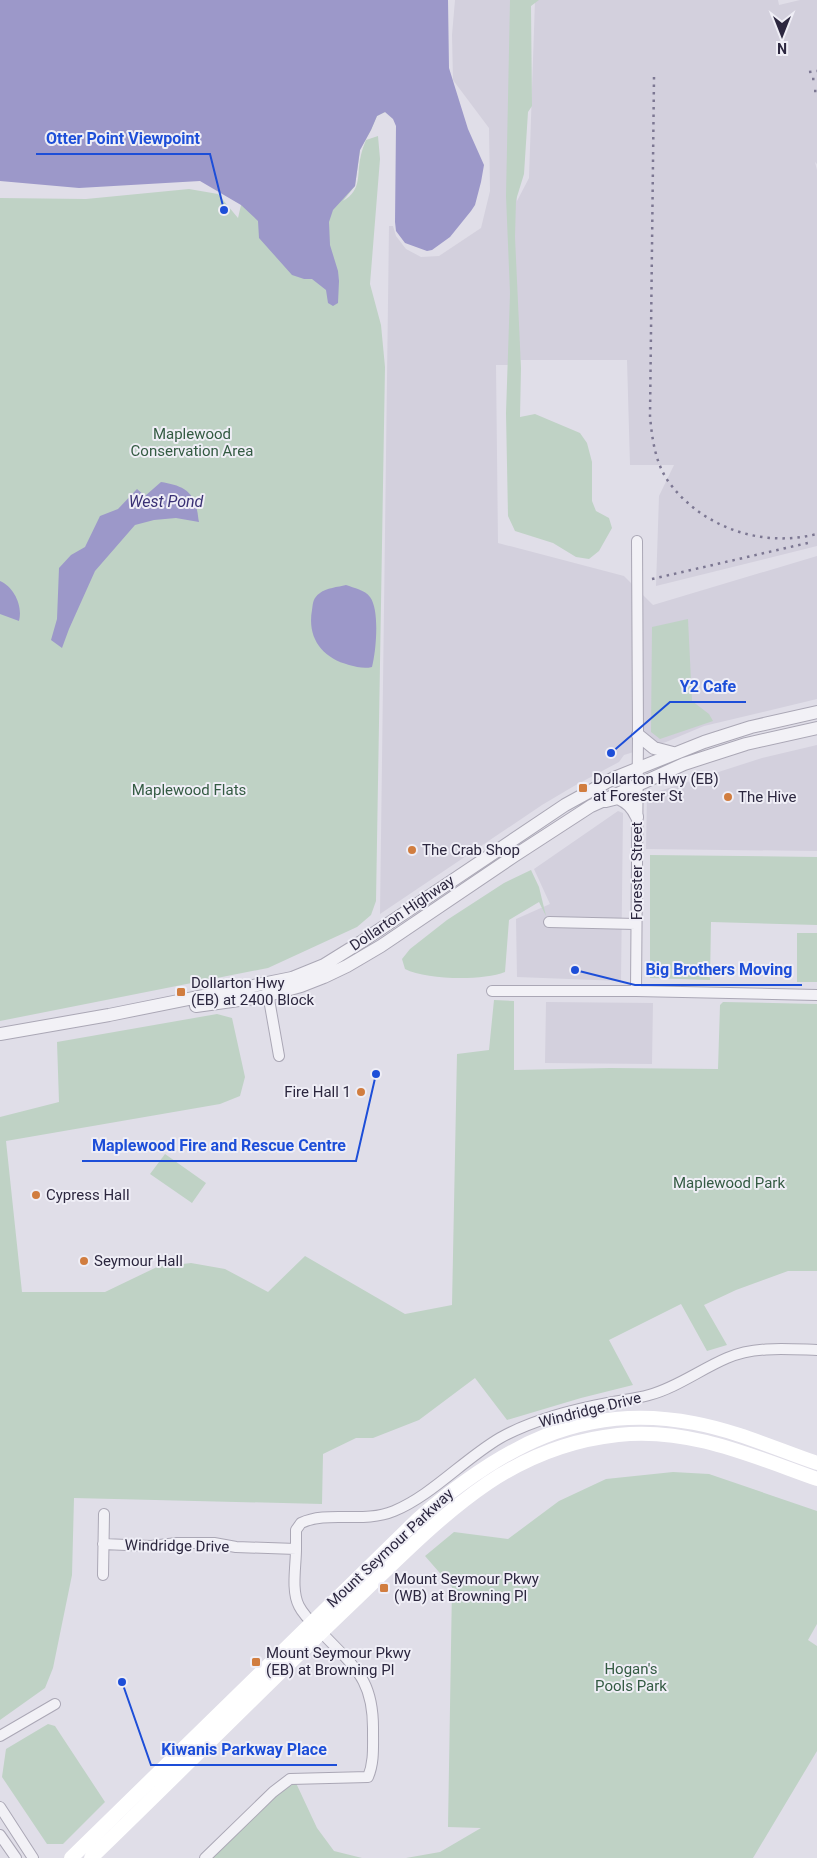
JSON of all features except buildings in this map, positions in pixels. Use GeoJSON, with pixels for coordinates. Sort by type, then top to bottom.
{"type":"FeatureCollection","features":[{"type":"Feature","properties":{"kind":"main road","name":"Mount Seymour Parkway"},"geometry":{"type":"LineString","coordinates":[[90,1858],[131,1820],[316,1628],[418,1518],[454,1488],[491,1463],[529,1442],[580,1424],[623,1418],[672,1419],[726,1430],[817,1463]]}},
{"type":"Feature","properties":{"kind":"main road","name":"Mount Seymour Parkway"},"geometry":{"type":"LineString","coordinates":[[71,1858],[316,1628],[448,1512],[490,1482],[527,1460],[561,1446],[581,1441],[618,1435],[649,1434],[677,1436],[746,1452],[817,1479]]}},
{"type":"Feature","properties":{"kind":"main road"},"geometry":{"type":"LineString","coordinates":[[105,1858],[131,1820]]}},
{"type":"Feature","properties":{"kind":"street","name":"Forester Street"},"geometry":{"type":"LineString","coordinates":[[636,991],[638,769],[637,541]]}},
{"type":"Feature","properties":{"kind":"street","name":"Dollarton Highway"},"geometry":{"type":"LineString","coordinates":[[0,1034],[109,1015],[233,1002],[267,990],[324,964],[361,942],[565,805],[614,778],[673,754],[751,727],[817,712]]}},
{"type":"Feature","properties":{"kind":"street","name":"Dollarton Highway"},"geometry":{"type":"LineString","coordinates":[[267,990],[301,986],[348,966],[599,802],[684,764],[746,744],[817,728]]}},
{"type":"Feature","properties":{"kind":"street"},"geometry":{"type":"LineString","coordinates":[[638,735],[654,748],[673,754]]}},
{"type":"Feature","properties":{"kind":"street"},"geometry":{"type":"LineString","coordinates":[[599,802],[618,798],[631,806],[637,817]]}},
{"type":"Feature","properties":{"kind":"street"},"geometry":{"type":"LineString","coordinates":[[549,922],[636,924]]}},
{"type":"Feature","properties":{"kind":"street"},"geometry":{"type":"LineString","coordinates":[[267,990],[279,1056]]}},
{"type":"Feature","properties":{"kind":"street"},"geometry":{"type":"LineString","coordinates":[[492,990],[817,995]]}},
{"type":"Feature","properties":{"kind":"street","name":"Windridge Drive"},"geometry":{"type":"LineString","coordinates":[[103,1544],[151,1546],[177,1543],[214,1543],[236,1547],[296,1549],[296,1530],[301,1523],[317,1518],[365,1518],[393,1512],[423,1494],[482,1450],[501,1438],[528,1426],[581,1409],[649,1395],[675,1385],[728,1357],[745,1352],[817,1350]]}},
{"type":"Feature","properties":{"kind":"street"},"geometry":{"type":"LineString","coordinates":[[103,1575],[104,1514]]}},
{"type":"Feature","properties":{"kind":"street"},"geometry":{"type":"LineString","coordinates":[[205,1858],[277,1788],[290,1779],[368,1778],[372,1768],[373,1716],[371,1699],[359,1672],[316,1628],[298,1603],[296,1549]]}},
{"type":"Feature","properties":{"kind":"street"},"geometry":{"type":"LineString","coordinates":[[0,1736],[55,1704]]}},
{"type":"Feature","properties":{"kind":"street"},"geometry":{"type":"LineString","coordinates":[[0,1807],[34,1858]]}},
{"type":"Feature","properties":{"kind":"street"},"geometry":{"type":"LineString","coordinates":[[0,1835],[16,1858]]}},
{"type":"Feature","properties":{"kind":"shaded area"},"geometry":{"type":"Polygon","coordinates":[[[455,0],[511,0],[517,201],[529,178],[535,0],[778,0],[779,5],[800,0],[817,0],[817,164],[815,162],[817,170],[817,546],[656,586],[659,496],[674,465],[630,465],[627,360],[517,360],[513,365],[496,365],[498,543],[624,576],[653,605],[817,556],[817,699],[704,726],[666,742],[624,755],[619,762],[542,805],[380,914],[389,226],[393,226],[396,236],[406,249],[421,257],[439,256],[481,228],[490,191],[489,128],[453,80],[452,35],[455,0]]]}},
{"type":"Feature","properties":{"kind":"shaded area"},"geometry":{"type":"Polygon","coordinates":[[[817,745],[817,851],[646,849],[647,795],[762,758],[817,745]]]}},
{"type":"Feature","properties":{"kind":"shaded area"},"geometry":{"type":"Polygon","coordinates":[[[618,811],[623,813],[621,981],[517,977],[516,919],[550,904],[534,869],[618,811]]]}},
{"type":"Feature","properties":{"kind":"shaded area"},"geometry":{"type":"Polygon","coordinates":[[[546,1002],[653,1003],[652,1064],[545,1063],[546,1002]]]}},
{"type":"Feature","properties":{"kind":"green space"},"geometry":{"type":"Polygon","coordinates":[[[510,0],[539,0],[531,6],[532,106],[528,112],[524,174],[516,200],[515,237],[521,368],[520,417],[535,414],[580,433],[587,443],[592,462],[592,501],[596,511],[609,518],[612,528],[599,551],[589,559],[576,557],[553,543],[515,531],[508,516],[506,413],[510,293],[506,196],[510,0]]]}},
{"type":"Feature","properties":{"kind":"green space","name":"Maplewood Flats"},"geometry":{"type":"Polygon","coordinates":[[[262,6],[385,112],[377,116],[360,150],[355,186],[343,201],[354,192],[366,140],[378,136],[380,159],[370,284],[381,325],[385,367],[376,901],[371,915],[357,927],[268,968],[0,1021],[0,198],[86,199],[189,189],[218,194],[238,218],[241,205],[262,6]]]}},
{"type":"Feature","properties":{"kind":"green space"},"geometry":{"type":"Polygon","coordinates":[[[688,619],[692,701],[709,714],[713,721],[660,739],[651,732],[652,627],[688,619]]]}},
{"type":"Feature","properties":{"kind":"green space"},"geometry":{"type":"Polygon","coordinates":[[[650,855],[817,857],[817,925],[711,922],[710,980],[650,978],[650,855]]]}},
{"type":"Feature","properties":{"kind":"green space"},"geometry":{"type":"Polygon","coordinates":[[[531,870],[539,887],[546,916],[539,902],[509,920],[505,972],[483,977],[455,978],[415,973],[405,969],[402,959],[410,949],[447,920],[504,883],[531,870]]]}},
{"type":"Feature","properties":{"kind":"green space"},"geometry":{"type":"Polygon","coordinates":[[[797,933],[817,933],[817,982],[797,982],[797,933]]]}},
{"type":"Feature","properties":{"kind":"green space","name":"Maplewood Park"},"geometry":{"type":"Polygon","coordinates":[[[494,1000],[514,1001],[514,1070],[610,1068],[718,1069],[720,1005],[723,1002],[817,1004],[817,1271],[788,1271],[736,1290],[704,1305],[727,1345],[707,1351],[681,1304],[609,1340],[633,1385],[507,1420],[475,1378],[419,1420],[373,1438],[356,1438],[323,1454],[322,1504],[74,1498],[72,1575],[53,1668],[45,1688],[0,1720],[0,1117],[59,1102],[57,1042],[217,1014],[232,1018],[245,1077],[240,1096],[220,1104],[6,1141],[22,1292],[105,1292],[157,1267],[191,1263],[225,1269],[268,1292],[305,1256],[405,1314],[452,1305],[457,1054],[489,1050],[494,1000]]]}},
{"type":"Feature","properties":{"kind":"green space"},"geometry":{"type":"Polygon","coordinates":[[[165,1154],[206,1183],[192,1203],[150,1174],[165,1154]]]}},
{"type":"Feature","properties":{"kind":"green space","name":"Hogan's Pools Park"},"geometry":{"type":"Polygon","coordinates":[[[673,1472],[709,1474],[817,1511],[817,1624],[808,1640],[817,1646],[817,1751],[753,1858],[406,1858],[440,1852],[481,1828],[448,1827],[452,1587],[425,1556],[454,1532],[508,1539],[559,1501],[606,1479],[673,1472]]]}},
{"type":"Feature","properties":{"kind":"green space"},"geometry":{"type":"Polygon","coordinates":[[[48,1724],[55,1726],[105,1802],[63,1844],[47,1844],[2,1777],[6,1749],[48,1724]]]}},
{"type":"Feature","properties":{"kind":"green space"},"geometry":{"type":"Polygon","coordinates":[[[296,1783],[317,1828],[334,1851],[362,1858],[211,1858],[279,1792],[296,1783]]]}},
{"type":"Feature","properties":{"kind":"water"},"geometry":{"type":"Polygon","coordinates":[[[0,0],[448,0],[449,68],[468,129],[484,165],[475,205],[450,237],[432,250],[427,251],[405,243],[396,231],[395,222],[396,126],[393,119],[385,112],[377,116],[360,150],[355,186],[333,210],[329,222],[330,245],[339,281],[338,303],[333,306],[328,303],[326,290],[312,279],[304,279],[292,275],[259,238],[258,221],[241,205],[200,181],[79,188],[0,181],[0,0]]]}},
{"type":"Feature","properties":{"kind":"water","name":"West Pond"},"geometry":{"type":"Polygon","coordinates":[[[161,482],[174,485],[189,493],[195,503],[199,522],[176,518],[154,520],[135,525],[95,571],[62,648],[51,640],[57,619],[59,568],[71,555],[85,547],[100,516],[118,509],[137,489],[145,496],[161,482]]]}},
{"type":"Feature","properties":{"kind":"water"},"geometry":{"type":"Polygon","coordinates":[[[0,581],[13,592],[16,598],[20,609],[19,621],[0,614],[0,581]]]}},
{"type":"Feature","properties":{"kind":"water"},"geometry":{"type":"Polygon","coordinates":[[[346,585],[365,593],[373,603],[376,631],[372,667],[360,668],[339,662],[324,652],[314,638],[311,620],[315,598],[325,590],[346,585]]]}},
{"type":"Feature","properties":{"kind":"railway"},"geometry":{"type":"LineString","coordinates":[[809,72],[817,71]]}},
{"type":"Feature","properties":{"kind":"railway"},"geometry":{"type":"LineString","coordinates":[[654,77],[650,416],[657,458],[668,481],[682,497],[698,511],[716,522],[755,536],[796,538],[817,534]]}},
{"type":"Feature","properties":{"kind":"railway"},"geometry":{"type":"LineString","coordinates":[[812,79],[817,79]]}},
{"type":"Feature","properties":{"kind":"railway"},"geometry":{"type":"LineString","coordinates":[[652,579],[812,542]]}},
{"type":"Feature","properties":{"kind":"place","name":"Otter Point Viewpoint"},"geometry":{"type":"Point","coordinates":[224,210]}},
{"type":"Feature","properties":{"kind":"place","name":"Y2 Cafe"},"geometry":{"type":"Point","coordinates":[611,753]}},
{"type":"Feature","properties":{"kind":"place","name":"Dollarton Hwy (EB) at Forester St"},"geometry":{"type":"Point","coordinates":[583,788]}},
{"type":"Feature","properties":{"kind":"place","name":"The Hive"},"geometry":{"type":"Point","coordinates":[728,797]}},
{"type":"Feature","properties":{"kind":"place","name":"The Crab Shop"},"geometry":{"type":"Point","coordinates":[412,850]}},
{"type":"Feature","properties":{"kind":"place","name":"Big Brothers Moving"},"geometry":{"type":"Point","coordinates":[575,970]}},
{"type":"Feature","properties":{"kind":"place","name":"Dollarton Hwy (EB) at 2400 Block"},"geometry":{"type":"Point","coordinates":[181,992]}},
{"type":"Feature","properties":{"kind":"place","name":"Maplewood Fire and Rescue Centre"},"geometry":{"type":"Point","coordinates":[376,1074]}},
{"type":"Feature","properties":{"kind":"place","name":"Fire Hall 1"},"geometry":{"type":"Point","coordinates":[361,1092]}},
{"type":"Feature","properties":{"kind":"place","name":"Cypress Hall"},"geometry":{"type":"Point","coordinates":[36,1195]}},
{"type":"Feature","properties":{"kind":"place","name":"Seymour Hall"},"geometry":{"type":"Point","coordinates":[84,1261]}},
{"type":"Feature","properties":{"kind":"place","name":"Mount Seymour Pkwy (WB) at Browning Pl"},"geometry":{"type":"Point","coordinates":[384,1588]}},
{"type":"Feature","properties":{"kind":"place","name":"Mount Seymour Pkwy (EB) at Browning Pl"},"geometry":{"type":"Point","coordinates":[256,1662]}},
{"type":"Feature","properties":{"kind":"place","name":"Kiwanis Parkway Place"},"geometry":{"type":"Point","coordinates":[122,1682]}},
{"type":"Feature","properties":{"kind":"park label","name":"Maplewood Conservation Area"},"geometry":{"type":"Point","coordinates":[192,442]}}]}
